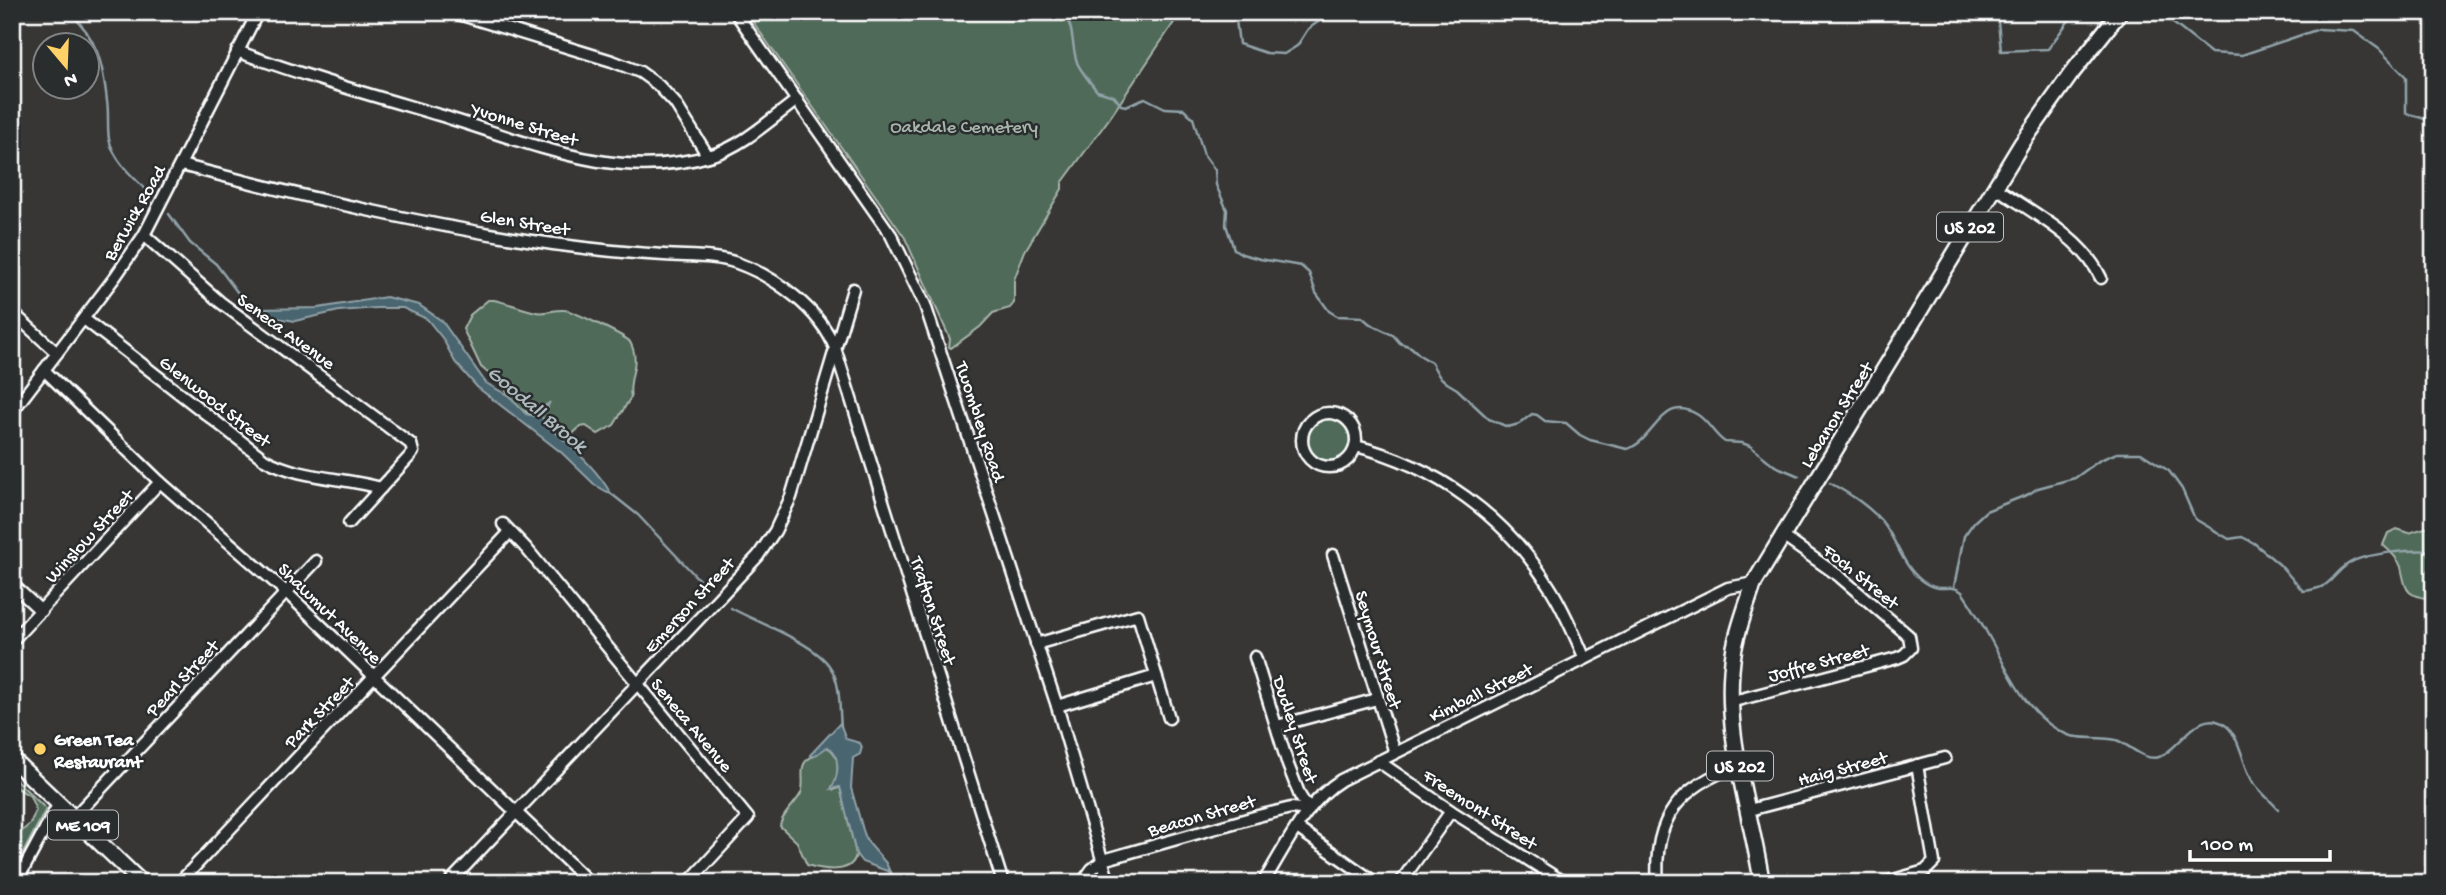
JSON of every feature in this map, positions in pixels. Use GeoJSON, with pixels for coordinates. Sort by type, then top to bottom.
{"type":"FeatureCollection","features":[{"type":"Feature","properties":{"kind":"highway","name":"Lebanon Street"},"geometry":{"type":"LineString","coordinates":[[1762,883],[1730,702],[1734,649],[1754,583],[1995,187],[2047,107],[2120,12]]}},
{"type":"Feature","properties":{"kind":"highway","name":"ME 109"},"geometry":{"type":"LineString","coordinates":[[12,759],[142,883]]}},
{"type":"Feature","properties":{"kind":"street","name":"Berwick Road"},"geometry":{"type":"LineString","coordinates":[[12,412],[84,319],[144,235],[258,12]]}},
{"type":"Feature","properties":{"kind":"street"},"geometry":{"type":"LineString","coordinates":[[452,12],[640,72],[659,85],[675,103],[708,156]]}},
{"type":"Feature","properties":{"kind":"street","name":"Twombley Road"},"geometry":{"type":"LineString","coordinates":[[735,12],[891,235],[917,286],[933,326],[1056,706],[1109,883]]}},
{"type":"Feature","properties":{"kind":"street","name":"Yvonne Street"},"geometry":{"type":"LineString","coordinates":[[237,51],[312,78],[581,159],[609,164],[670,162],[708,156],[730,148],[797,100]]}},
{"type":"Feature","properties":{"kind":"street","name":"Glen Street"},"geometry":{"type":"LineString","coordinates":[[181,165],[380,214],[470,230],[610,251],[730,261],[761,275],[801,302],[825,326],[835,348]]}},
{"type":"Feature","properties":{"kind":"street"},"geometry":{"type":"LineString","coordinates":[[1995,187],[2081,248],[2101,278]]}},
{"type":"Feature","properties":{"kind":"street","name":"Seneca Avenue"},"geometry":{"type":"LineString","coordinates":[[144,235],[219,301],[398,434],[412,448],[410,456],[381,488]]}},
{"type":"Feature","properties":{"kind":"street","name":"Emerson Street"},"geometry":{"type":"LineString","coordinates":[[449,883],[748,566],[775,531],[791,497],[853,289]]}},
{"type":"Feature","properties":{"kind":"street"},"geometry":{"type":"LineString","coordinates":[[12,312],[57,354]]}},
{"type":"Feature","properties":{"kind":"street","name":"Glenwood Street"},"geometry":{"type":"LineString","coordinates":[[84,319],[264,459],[283,469],[301,474],[381,488]]}},
{"type":"Feature","properties":{"kind":"street","name":"Trafton Street"},"geometry":{"type":"LineString","coordinates":[[835,348],[1003,883]]}},
{"type":"Feature","properties":{"kind":"street","name":"Shawmut Avenue"},"geometry":{"type":"LineString","coordinates":[[44,370],[160,482],[285,592],[590,883]]}},
{"type":"Feature","properties":{"kind":"street"},"geometry":{"type":"LineString","coordinates":[[1336,414],[1351,426],[1356,446],[1344,462],[1335,467],[1324,467],[1314,463],[1304,450],[1305,429],[1311,420],[1320,415],[1336,414]]}},
{"type":"Feature","properties":{"kind":"street"},"geometry":{"type":"LineString","coordinates":[[1356,446],[1397,459],[1440,480],[1472,501],[1501,526],[1527,555],[1550,587],[1585,659]]}},
{"type":"Feature","properties":{"kind":"street","name":"Winslow Street"},"geometry":{"type":"LineString","coordinates":[[12,641],[160,482]]}},
{"type":"Feature","properties":{"kind":"street"},"geometry":{"type":"LineString","coordinates":[[349,523],[381,488]]}},
{"type":"Feature","properties":{"kind":"street","name":"Seneca Avenue"},"geometry":{"type":"LineString","coordinates":[[507,528],[748,818],[688,883]]}},
{"type":"Feature","properties":{"kind":"street","name":"Park Street"},"geometry":{"type":"LineString","coordinates":[[179,883],[374,678],[507,528]]}},
{"type":"Feature","properties":{"kind":"street","name":"Foch Street"},"geometry":{"type":"LineString","coordinates":[[1781,535],[1839,576],[1909,636],[1911,648]]}},
{"type":"Feature","properties":{"kind":"street","name":"Seymour Street"},"geometry":{"type":"LineString","coordinates":[[1333,555],[1395,753]]}},
{"type":"Feature","properties":{"kind":"street","name":"Pearl Street"},"geometry":{"type":"LineString","coordinates":[[74,817],[316,561]]}},
{"type":"Feature","properties":{"kind":"street","name":"Kimball Street"},"geometry":{"type":"LineString","coordinates":[[1263,883],[1309,810],[1333,785],[1728,588],[1754,583]]}},
{"type":"Feature","properties":{"kind":"street"},"geometry":{"type":"LineString","coordinates":[[12,584],[41,611]]}},
{"type":"Feature","properties":{"kind":"street"},"geometry":{"type":"LineString","coordinates":[[1036,644],[1138,615],[1169,718]]}},
{"type":"Feature","properties":{"kind":"street","name":"Joffre Street"},"geometry":{"type":"LineString","coordinates":[[1730,702],[1897,658],[1911,648]]}},
{"type":"Feature","properties":{"kind":"street","name":"Dudley Street"},"geometry":{"type":"LineString","coordinates":[[1255,657],[1300,796],[1309,810]]}},
{"type":"Feature","properties":{"kind":"street"},"geometry":{"type":"LineString","coordinates":[[1056,706],[1156,676]]}},
{"type":"Feature","properties":{"kind":"street"},"geometry":{"type":"LineString","coordinates":[[1277,726],[1377,699]]}},
{"type":"Feature","properties":{"kind":"street","name":"Haig Street"},"geometry":{"type":"LineString","coordinates":[[1749,810],[1945,758]]}},
{"type":"Feature","properties":{"kind":"street","name":"Freemont Street"},"geometry":{"type":"LineString","coordinates":[[1378,761],[1565,883]]}},
{"type":"Feature","properties":{"kind":"street"},"geometry":{"type":"LineString","coordinates":[[1658,883],[1657,860],[1662,836],[1678,802],[1701,782],[1740,765]]}},
{"type":"Feature","properties":{"kind":"street"},"geometry":{"type":"LineString","coordinates":[[1883,883],[1918,874],[1932,866],[1933,852],[1917,765]]}},
{"type":"Feature","properties":{"kind":"street"},"geometry":{"type":"LineString","coordinates":[[16,883],[59,803]]}},
{"type":"Feature","properties":{"kind":"street","name":"Beacon Street"},"geometry":{"type":"LineString","coordinates":[[1103,860],[1258,816],[1291,808],[1309,810]]}},
{"type":"Feature","properties":{"kind":"street"},"geometry":{"type":"LineString","coordinates":[[1400,883],[1451,811]]}},
{"type":"Feature","properties":{"kind":"street"},"geometry":{"type":"LineString","coordinates":[[1297,828],[1376,883]]}},
{"type":"Feature","properties":{"kind":"street"},"geometry":{"type":"LineString","coordinates":[[1082,883],[1103,860]]}},
{"type":"Feature","properties":{"kind":"green space","name":"Oakdale Cemetery"},"geometry":{"type":"Polygon","coordinates":[[[746,12],[1181,12],[1062,183],[1062,189],[1025,251],[1014,280],[1014,303],[1010,308],[993,313],[980,327],[951,348],[950,339],[905,238],[746,12]]]}},
{"type":"Feature","properties":{"kind":"green space"},"geometry":{"type":"Polygon","coordinates":[[[488,300],[536,312],[569,311],[629,341],[634,355],[631,397],[614,425],[598,434],[586,426],[580,427],[565,441],[543,420],[542,416],[548,408],[546,405],[535,416],[520,409],[499,382],[481,367],[463,329],[470,315],[488,300]]]}},
{"type":"Feature","properties":{"kind":"green space"},"geometry":{"type":"Polygon","coordinates":[[[1329,419],[1344,425],[1350,440],[1344,455],[1329,461],[1314,455],[1308,440],[1314,425],[1329,419]]]}},
{"type":"Feature","properties":{"kind":"green space"},"geometry":{"type":"Polygon","coordinates":[[[2434,525],[2434,600],[2412,594],[2406,588],[2400,564],[2383,545],[2388,533],[2397,529],[2409,533],[2434,525]]]}},
{"type":"Feature","properties":{"kind":"green space"},"geometry":{"type":"Polygon","coordinates":[[[827,747],[832,750],[837,760],[838,771],[832,787],[834,790],[840,787],[856,854],[849,865],[836,869],[807,865],[797,842],[780,826],[801,793],[805,762],[827,747]]]}},
{"type":"Feature","properties":{"kind":"green space"},"geometry":{"type":"Polygon","coordinates":[[[12,776],[46,809],[20,859],[12,863],[12,840],[30,824],[36,810],[30,796],[12,785],[12,776]]]}},
{"type":"Feature","properties":{"kind":"water"},"geometry":{"type":"Polygon","coordinates":[[[386,297],[419,305],[442,321],[486,383],[509,396],[526,414],[535,416],[550,402],[542,416],[543,420],[589,464],[611,494],[595,485],[562,453],[477,387],[455,362],[443,339],[427,319],[403,308],[377,308],[339,311],[295,321],[265,316],[257,309],[318,308],[386,297]]]}},
{"type":"Feature","properties":{"kind":"water"},"geometry":{"type":"Polygon","coordinates":[[[840,723],[846,739],[860,743],[862,747],[860,754],[853,758],[851,788],[867,841],[886,863],[890,872],[862,862],[856,854],[840,787],[831,789],[837,770],[833,751],[827,747],[813,757],[810,755],[840,723]]]}},
{"type":"Feature","properties":{"kind":"waterway","name":"Goodall Brook"},"geometry":{"type":"LineString","coordinates":[[69,12],[86,31],[101,63],[108,106],[108,134],[112,147],[126,170],[152,195]]}},
{"type":"Feature","properties":{"kind":"waterway"},"geometry":{"type":"LineString","coordinates":[[1063,12],[1071,30],[1078,64],[1097,91],[1114,96],[1121,105],[1126,106],[1145,98],[1165,108],[1184,109],[1193,118],[1204,155],[1215,170],[1216,185],[1227,210],[1226,225],[1234,249],[1260,259],[1301,266],[1309,273],[1316,293],[1329,311],[1337,316],[1362,317],[1393,335],[1400,343],[1411,347],[1431,362],[1439,376],[1489,419],[1508,427],[1519,424],[1532,414],[1537,415],[1545,421],[1566,423],[1590,440],[1627,449],[1637,444],[1667,414],[1676,409],[1686,410],[1702,418],[1725,442],[1750,446],[1775,466],[1799,476]]}},
{"type":"Feature","properties":{"kind":"waterway"},"geometry":{"type":"LineString","coordinates":[[1235,12],[1239,44],[1266,53],[1284,54],[1297,46],[1308,29],[1332,12]]}},
{"type":"Feature","properties":{"kind":"waterway"},"geometry":{"type":"LineString","coordinates":[[1997,12],[2001,51],[2048,49],[2075,12]]}},
{"type":"Feature","properties":{"kind":"waterway"},"geometry":{"type":"LineString","coordinates":[[2159,12],[2211,53],[2242,55],[2319,29],[2354,31],[2379,49],[2406,77],[2406,113],[2434,122]]}},
{"type":"Feature","properties":{"kind":"waterway","name":"Goodall Brook"},"geometry":{"type":"LineString","coordinates":[[169,214],[190,243],[216,264],[244,301],[260,311]]}},
{"type":"Feature","properties":{"kind":"waterway"},"geometry":{"type":"LineString","coordinates":[[1954,587],[1964,536],[1986,511],[2038,488],[2075,478],[2100,460],[2117,453],[2141,453],[2169,471],[2182,489],[2195,519],[2229,539],[2242,537],[2254,543],[2280,565],[2303,591],[2325,585],[2355,560],[2402,551],[2434,551]]}},
{"type":"Feature","properties":{"kind":"waterway"},"geometry":{"type":"LineString","coordinates":[[1830,483],[1861,502],[1881,520],[1906,563],[1922,581],[1935,587],[1954,588],[1962,592],[2022,696],[2042,719],[2054,728],[2073,736],[2116,740],[2142,755],[2153,758],[2167,753],[2198,725],[2215,721],[2230,730],[2253,782],[2278,809]]}},
{"type":"Feature","properties":{"kind":"waterway","name":"Goodall Brook"},"geometry":{"type":"LineString","coordinates":[[609,492],[638,515],[704,585]]}},
{"type":"Feature","properties":{"kind":"waterway","name":"Goodall Brook"},"geometry":{"type":"LineString","coordinates":[[731,608],[799,641],[822,658],[836,680],[841,726]]}},
{"type":"Feature","properties":{"kind":"waterway","name":"Goodall Brook"},"geometry":{"type":"LineString","coordinates":[[888,870],[900,883]]}},
{"type":"Feature","properties":{"kind":"place","name":"Green Tea Restaurant"},"geometry":{"type":"Point","coordinates":[40,749]}}]}
